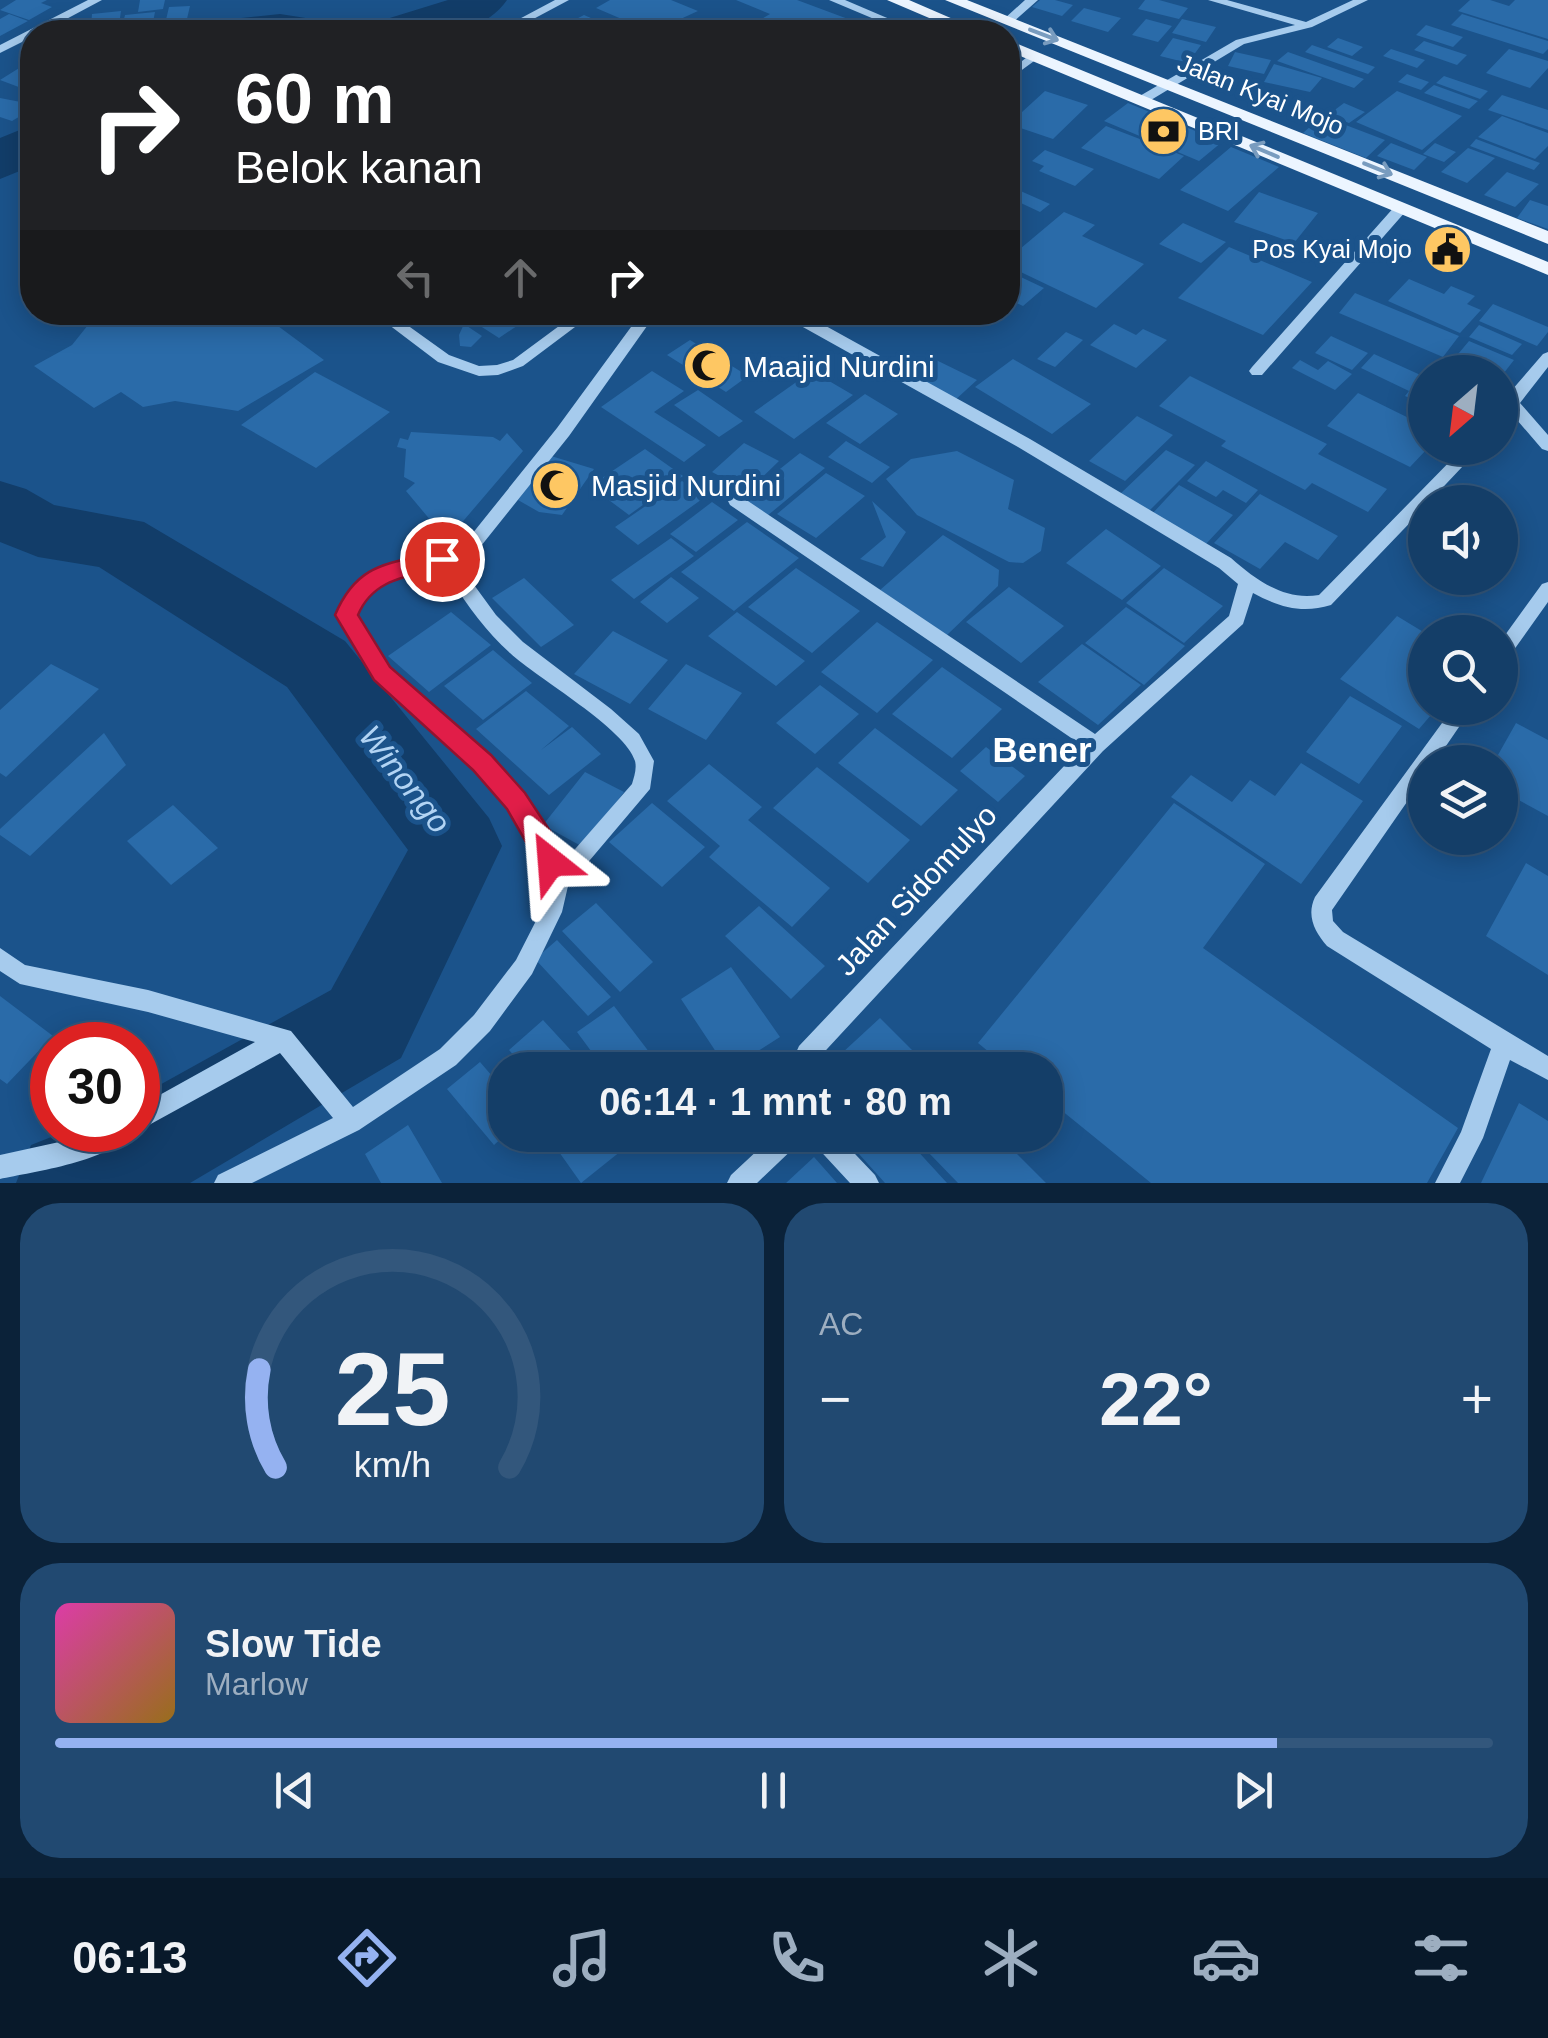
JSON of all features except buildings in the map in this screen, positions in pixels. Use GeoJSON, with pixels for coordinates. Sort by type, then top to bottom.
{"type":"FeatureCollection","features":[{"type":"Feature","properties":{"kind":"main road"},"geometry":{"type":"LineString","coordinates":[[896,0],[945,20]]}},
{"type":"Feature","properties":{"kind":"main road","name":"Jalan Kyai Mojo"},"geometry":{"type":"LineString","coordinates":[[953,0],[1003,20]]}},
{"type":"Feature","properties":{"kind":"main road","name":"Jalan Kyai Mojo"},"geometry":{"type":"LineString","coordinates":[[1020,27],[1548,238]]}},
{"type":"Feature","properties":{"kind":"main road","name":"Jalan Kyai Mojo"},"geometry":{"type":"LineString","coordinates":[[1020,50],[1548,269]]}},
{"type":"Feature","properties":{"kind":"street"},"geometry":{"type":"LineString","coordinates":[[67,0],[91,3]]}},
{"type":"Feature","properties":{"kind":"street"},"geometry":{"type":"LineString","coordinates":[[525,20],[564,0]]}},
{"type":"Feature","properties":{"kind":"street"},"geometry":{"type":"LineString","coordinates":[[835,0],[884,20]]}},
{"type":"Feature","properties":{"kind":"street"},"geometry":{"type":"LineString","coordinates":[[1010,20],[1032,0]]}},
{"type":"Feature","properties":{"kind":"street"},"geometry":{"type":"LineString","coordinates":[[1214,0],[1308,25]]}},
{"type":"Feature","properties":{"kind":"street"},"geometry":{"type":"LineString","coordinates":[[1142,100],[1252,37],[1308,25],[1362,0]]}},
{"type":"Feature","properties":{"kind":"street"},"geometry":{"type":"LineString","coordinates":[[58,20],[91,3]]}},
{"type":"Feature","properties":{"kind":"street"},"geometry":{"type":"LineString","coordinates":[[1020,66],[1035,56]]}},
{"type":"Feature","properties":{"kind":"street"},"geometry":{"type":"LineString","coordinates":[[1257,372],[1401,208]]}},
{"type":"Feature","properties":{"kind":"street"},"geometry":{"type":"LineString","coordinates":[[397,325],[455,366],[473,372],[507,368],[569,325]]}},
{"type":"Feature","properties":{"kind":"street"},"geometry":{"type":"LineString","coordinates":[[226,1183],[350,1122],[448,1057],[482,1023],[524,967],[551,912],[559,882],[612,826],[640,789],[647,771],[640,751],[619,728],[523,653],[485,616],[460,578],[465,554],[563,432],[641,325]]}},
{"type":"Feature","properties":{"kind":"street"},"geometry":{"type":"LineString","coordinates":[[814,325],[1024,442],[1286,603],[1310,605],[1326,600],[1456,465]]}},
{"type":"Feature","properties":{"kind":"street"},"geometry":{"type":"LineString","coordinates":[[1518,392],[1548,356]]}},
{"type":"Feature","properties":{"kind":"street"},"geometry":{"type":"LineString","coordinates":[[1518,411],[1548,445]]}},
{"type":"Feature","properties":{"kind":"street"},"geometry":{"type":"LineString","coordinates":[[736,501],[1096,745]]}},
{"type":"Feature","properties":{"kind":"street"},"geometry":{"type":"LineString","coordinates":[[465,554],[378,575],[356,593],[346,615],[382,674],[482,762],[516,801],[543,842],[559,882]]}},
{"type":"Feature","properties":{"kind":"street","name":"Jalan Sidomulyo"},"geometry":{"type":"LineString","coordinates":[[809,1052],[1096,745],[1237,619],[1248,582]]}},
{"type":"Feature","properties":{"kind":"street"},"geometry":{"type":"LineString","coordinates":[[1518,631],[1548,589]]}},
{"type":"Feature","properties":{"kind":"street"},"geometry":{"type":"LineString","coordinates":[[1451,725],[1322,904],[1322,927],[1334,939],[1548,1069]]}},
{"type":"Feature","properties":{"kind":"street"},"geometry":{"type":"LineString","coordinates":[[0,958],[20,974],[148,1001],[283,1038],[350,1122]]}},
{"type":"Feature","properties":{"kind":"street"},"geometry":{"type":"LineString","coordinates":[[160,1107],[283,1038]]}},
{"type":"Feature","properties":{"kind":"street"},"geometry":{"type":"LineString","coordinates":[[1447,1183],[1471,1138],[1504,1044]]}},
{"type":"Feature","properties":{"kind":"street"},"geometry":{"type":"LineString","coordinates":[[0,1167],[67,1152]]}},
{"type":"Feature","properties":{"kind":"street"},"geometry":{"type":"LineString","coordinates":[[740,1183],[773,1152]]}},
{"type":"Feature","properties":{"kind":"street"},"geometry":{"type":"LineString","coordinates":[[838,1152],[868,1183]]}},
{"type":"Feature","properties":{"kind":"waterway","name":"Winongo"},"geometry":{"type":"LineString","coordinates":[[443,20],[483,0]]}},
{"type":"Feature","properties":{"kind":"waterway","name":"Winongo"},"geometry":{"type":"LineString","coordinates":[[0,162],[20,150]]}},
{"type":"Feature","properties":{"kind":"waterway","name":"Winongo"},"geometry":{"type":"LineString","coordinates":[[0,508],[38,530],[117,542],[316,664],[457,846],[366,1024],[132,1158],[69,1183]]}},
{"type":"Feature","properties":{"kind":"place","name":"BRI"},"geometry":{"type":"Point","coordinates":[1163,131]}},
{"type":"Feature","properties":{"kind":"place","name":"Pos Kyai Mojo"},"geometry":{"type":"Point","coordinates":[1447,249]}},
{"type":"Feature","properties":{"kind":"place","name":"Maajid Nurdini"},"geometry":{"type":"Point","coordinates":[708,366]}},
{"type":"Feature","properties":{"kind":"place","name":"Masjid Nurdini"},"geometry":{"type":"Point","coordinates":[556,485]}},
{"type":"Feature","properties":{"kind":"district","name":"Bener"},"geometry":{"type":"Point","coordinates":[1042,749]}},
{"type":"Feature","properties":{"kind":"route"},"geometry":{"type":"LineString","coordinates":[[442,559],[378,575],[356,593],[346,615],[382,674],[482,762],[516,801],[543,842],[551,862]]}}]}
